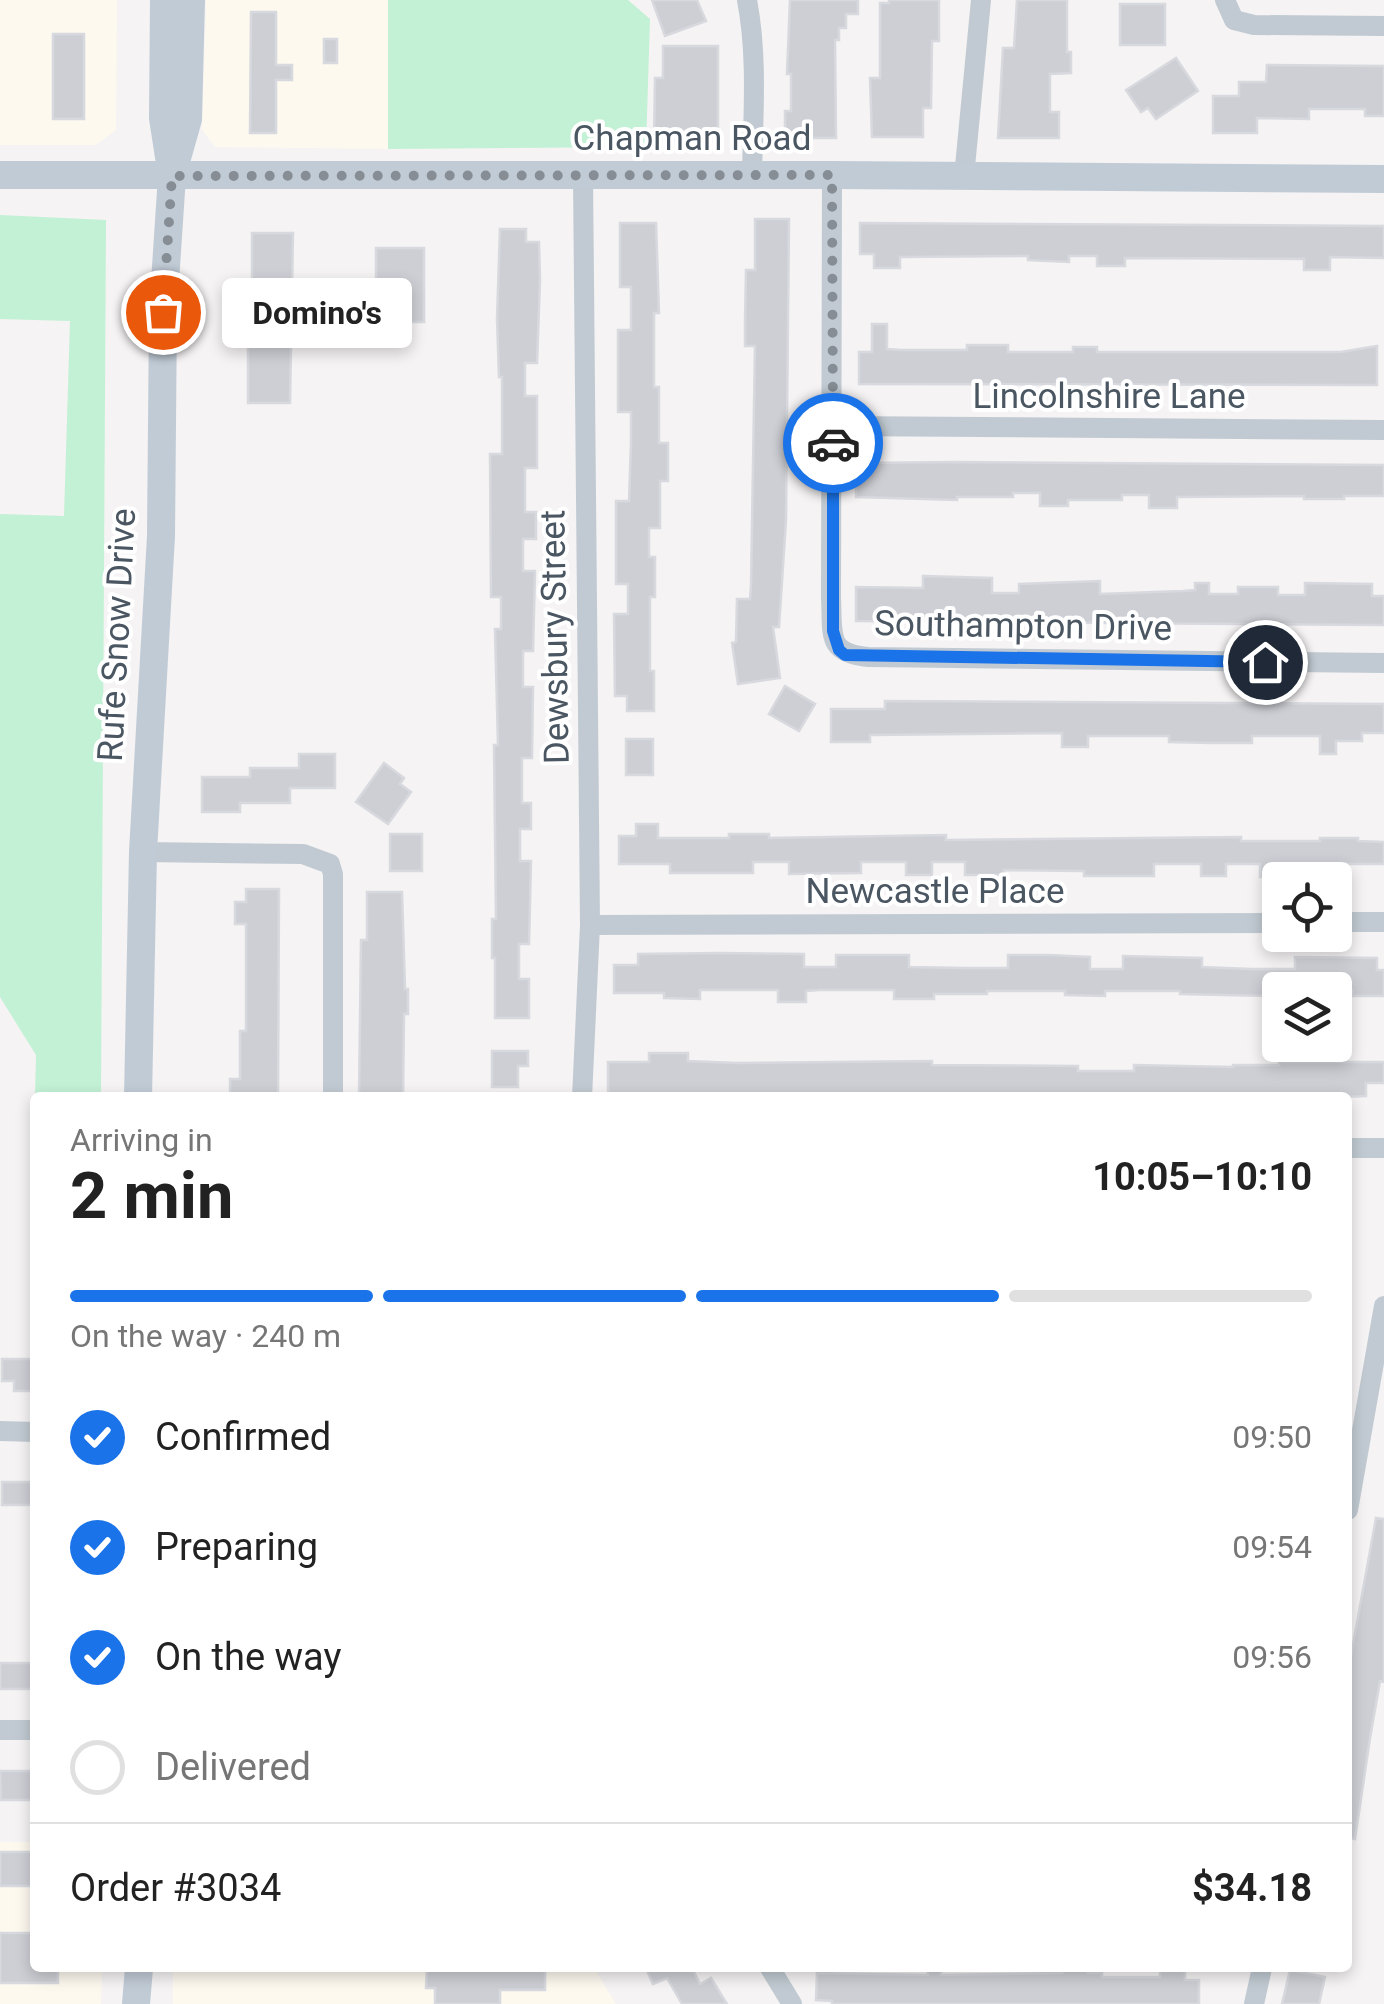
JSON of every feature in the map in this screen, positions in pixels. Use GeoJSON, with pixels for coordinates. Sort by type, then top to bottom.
{"type":"FeatureCollection","features":[{"type":"Feature","properties":{"kind":"street","name":"Rufe Snow Drive"},"geometry":{"type":"LineString","coordinates":[[164,0],[163,118],[172,176]]}},
{"type":"Feature","properties":{"kind":"street","name":"Rufe Snow Drive"},"geometry":{"type":"LineString","coordinates":[[138,1092],[142,852],[162,536],[163,312],[172,176],[188,119],[191,0]]}},
{"type":"Feature","properties":{"kind":"street"},"geometry":{"type":"LineString","coordinates":[[747,0],[753,30],[752,175]]}},
{"type":"Feature","properties":{"kind":"street"},"geometry":{"type":"LineString","coordinates":[[964,177],[981,0]]}},
{"type":"Feature","properties":{"kind":"street"},"geometry":{"type":"LineString","coordinates":[[1225,0],[1234,20],[1254,25],[1384,26]]}},
{"type":"Feature","properties":{"kind":"street","name":"Southampton Drive"},"geometry":{"type":"LineString","coordinates":[[832,175],[833,631],[839,650],[845,655],[1384,663]]}},
{"type":"Feature","properties":{"kind":"street","name":"Chapman Road"},"geometry":{"type":"LineString","coordinates":[[0,176],[1384,179]]}},
{"type":"Feature","properties":{"kind":"street","name":"Dewsbury Street"},"geometry":{"type":"LineString","coordinates":[[582,1092],[590,925],[583,176]]}},
{"type":"Feature","properties":{"kind":"street","name":"Lincolnshire Lane"},"geometry":{"type":"LineString","coordinates":[[834,426],[1384,430]]}},
{"type":"Feature","properties":{"kind":"street"},"geometry":{"type":"LineString","coordinates":[[142,852],[303,854],[330,864],[333,1092]]}},
{"type":"Feature","properties":{"kind":"street"},"geometry":{"type":"LineString","coordinates":[[1352,922],[1384,922]]}},
{"type":"Feature","properties":{"kind":"street","name":"Newcastle Place"},"geometry":{"type":"LineString","coordinates":[[590,925],[1262,923]]}},
{"type":"Feature","properties":{"kind":"street"},"geometry":{"type":"LineString","coordinates":[[1352,1148],[1384,1148]]}},
{"type":"Feature","properties":{"kind":"street"},"geometry":{"type":"LineString","coordinates":[[1352,1486],[1384,1306]]}},
{"type":"Feature","properties":{"kind":"street"},"geometry":{"type":"LineString","coordinates":[[1352,1373],[1371,1373]]}},
{"type":"Feature","properties":{"kind":"street"},"geometry":{"type":"LineString","coordinates":[[0,1431],[30,1432]]}},
{"type":"Feature","properties":{"kind":"street"},"geometry":{"type":"LineString","coordinates":[[0,1730],[30,1730]]}},
{"type":"Feature","properties":{"kind":"street"},"geometry":{"type":"LineString","coordinates":[[136,2004],[138,1972]]}},
{"type":"Feature","properties":{"kind":"street"},"geometry":{"type":"LineString","coordinates":[[772,1972],[792,2004]]}},
{"type":"Feature","properties":{"kind":"street"},"geometry":{"type":"LineString","coordinates":[[1254,2004],[1261,1972]]}},
{"type":"Feature","properties":{"kind":"shaded area"},"geometry":{"type":"Polygon","coordinates":[[[0,0],[117,0],[116,130],[96,145],[0,145],[0,0]]]}},
{"type":"Feature","properties":{"kind":"shaded area"},"geometry":{"type":"Polygon","coordinates":[[[206,0],[388,0],[388,149],[215,147],[202,130],[206,0]]]}},
{"type":"Feature","properties":{"kind":"shaded area"},"geometry":{"type":"Polygon","coordinates":[[[0,1842],[30,1842],[30,1972],[102,1972],[101,2004],[0,2004],[0,1842]]]}},
{"type":"Feature","properties":{"kind":"shaded area"},"geometry":{"type":"Polygon","coordinates":[[[173,1972],[596,1972],[616,2004],[173,2004],[173,1972]]]}},
{"type":"Feature","properties":{"kind":"green space"},"geometry":{"type":"Polygon","coordinates":[[[388,0],[628,0],[650,19],[646,147],[388,149],[388,0]]]}},
{"type":"Feature","properties":{"kind":"green space"},"geometry":{"type":"Polygon","coordinates":[[[0,215],[106,220],[101,1092],[35,1092],[36,1055],[0,997],[0,514],[64,516],[70,321],[0,319],[0,215]]]}},
{"type":"Feature","properties":{"kind":"building"},"geometry":{"type":"Polygon","coordinates":[[[652,0],[697,0],[706,21],[665,36],[652,0]]]}},
{"type":"Feature","properties":{"kind":"building"},"geometry":{"type":"Polygon","coordinates":[[[790,0],[858,0],[858,14],[846,14],[846,28],[839,28],[839,40],[835,40],[836,138],[785,138],[785,111],[791,111],[791,74],[787,74],[790,0]]]}},
{"type":"Feature","properties":{"kind":"building"},"geometry":{"type":"Polygon","coordinates":[[[939,0],[939,41],[932,41],[931,108],[923,108],[923,137],[872,137],[870,78],[880,78],[880,3],[939,0]]]}},
{"type":"Feature","properties":{"kind":"building"},"geometry":{"type":"Polygon","coordinates":[[[1017,0],[1067,0],[1071,73],[1050,74],[1050,112],[1059,112],[1059,138],[998,138],[1003,48],[1014,48],[1017,0]]]}},
{"type":"Feature","properties":{"kind":"building"},"geometry":{"type":"Polygon","coordinates":[[[1120,4],[1165,4],[1165,45],[1120,45],[1120,4]]]}},
{"type":"Feature","properties":{"kind":"building"},"geometry":{"type":"Polygon","coordinates":[[[251,12],[276,12],[276,65],[292,65],[292,80],[276,80],[276,133],[250,133],[251,12]]]}},
{"type":"Feature","properties":{"kind":"building"},"geometry":{"type":"Polygon","coordinates":[[[53,34],[84,34],[84,119],[53,119],[53,34]]]}},
{"type":"Feature","properties":{"kind":"building"},"geometry":{"type":"Polygon","coordinates":[[[324,39],[337,39],[337,63],[324,63],[324,39]]]}},
{"type":"Feature","properties":{"kind":"building"},"geometry":{"type":"Polygon","coordinates":[[[663,46],[718,46],[718,142],[654,142],[655,78],[663,78],[663,46]]]}},
{"type":"Feature","properties":{"kind":"building"},"geometry":{"type":"Polygon","coordinates":[[[1176,58],[1198,91],[1156,119],[1148,108],[1141,112],[1126,90],[1176,58]]]}},
{"type":"Feature","properties":{"kind":"building"},"geometry":{"type":"Polygon","coordinates":[[[1267,65],[1384,66],[1384,116],[1365,116],[1365,109],[1309,109],[1309,119],[1257,118],[1257,133],[1213,133],[1213,96],[1239,96],[1239,82],[1266,82],[1267,65]]]}},
{"type":"Feature","properties":{"kind":"building"},"geometry":{"type":"Polygon","coordinates":[[[755,219],[789,219],[786,520],[779,627],[773,627],[780,678],[738,684],[732,643],[736,642],[737,599],[750,599],[751,586],[755,346],[745,346],[745,322],[746,270],[755,270],[755,219]]]}},
{"type":"Feature","properties":{"kind":"building"},"geometry":{"type":"Polygon","coordinates":[[[620,223],[656,223],[659,313],[654,313],[654,387],[659,387],[659,443],[668,443],[668,481],[660,481],[660,528],[649,528],[649,557],[655,557],[655,597],[650,597],[654,711],[627,711],[627,696],[615,696],[614,614],[628,614],[628,584],[616,584],[616,501],[629,501],[631,443],[631,412],[618,412],[618,330],[631,330],[631,287],[620,287],[620,223]]]}},
{"type":"Feature","properties":{"kind":"building"},"geometry":{"type":"Polygon","coordinates":[[[860,223],[1384,226],[1384,258],[1330,257],[1330,270],[1304,270],[1304,259],[1125,258],[1125,266],[1097,266],[1097,256],[1069,256],[1069,262],[1028,260],[1028,256],[900,257],[900,268],[874,268],[874,254],[860,254],[860,223]]]}},
{"type":"Feature","properties":{"kind":"building"},"geometry":{"type":"Polygon","coordinates":[[[500,229],[526,229],[526,242],[539,242],[537,363],[525,363],[525,396],[537,396],[537,468],[525,468],[525,512],[536,512],[536,539],[523,539],[523,571],[535,571],[533,651],[523,651],[523,687],[533,687],[532,758],[522,758],[522,803],[531,803],[531,829],[520,829],[520,861],[531,861],[529,944],[519,944],[519,979],[529,979],[529,1018],[495,1018],[492,958],[492,919],[496,919],[494,745],[498,745],[495,629],[501,629],[501,597],[491,597],[490,454],[502,454],[497,319],[500,229]]]}},
{"type":"Feature","properties":{"kind":"building"},"geometry":{"type":"Polygon","coordinates":[[[252,233],[293,233],[290,403],[248,403],[252,233]]]}},
{"type":"Feature","properties":{"kind":"building"},"geometry":{"type":"Polygon","coordinates":[[[376,248],[424,248],[424,322],[376,322],[376,248]]]}},
{"type":"Feature","properties":{"kind":"building"},"geometry":{"type":"Polygon","coordinates":[[[872,324],[887,324],[887,349],[900,350],[967,350],[967,345],[1008,345],[1008,352],[1073,352],[1073,347],[1097,347],[1097,352],[1341,352],[1377,346],[1377,385],[859,384],[859,352],[872,352],[872,324]]]}},
{"type":"Feature","properties":{"kind":"building"},"geometry":{"type":"Polygon","coordinates":[[[856,463],[1384,465],[1384,496],[1177,497],[1177,508],[1149,508],[1149,495],[1122,495],[1122,500],[1068,500],[1068,506],[1040,506],[1040,493],[957,500],[856,497],[856,463]]]}},
{"type":"Feature","properties":{"kind":"building"},"geometry":{"type":"Polygon","coordinates":[[[923,576],[992,578],[992,593],[1019,593],[1019,584],[1100,581],[1100,594],[1195,590],[1195,583],[1209,583],[1209,594],[1238,594],[1238,587],[1278,587],[1278,595],[1305,595],[1305,583],[1372,584],[1372,596],[1384,596],[1384,625],[856,621],[856,587],[923,588],[923,576]]]}},
{"type":"Feature","properties":{"kind":"building"},"geometry":{"type":"Polygon","coordinates":[[[785,686],[815,704],[799,731],[769,714],[785,686]]]}},
{"type":"Feature","properties":{"kind":"building"},"geometry":{"type":"Polygon","coordinates":[[[885,701],[1384,704],[1384,733],[1362,733],[1362,741],[1336,741],[1336,754],[1320,754],[1320,736],[1252,736],[1252,743],[1212,743],[1169,742],[1169,736],[1088,736],[1088,747],[1062,747],[1062,733],[870,735],[870,742],[831,742],[831,709],[885,709],[885,701]]]}},
{"type":"Feature","properties":{"kind":"building"},"geometry":{"type":"Polygon","coordinates":[[[626,739],[653,739],[653,775],[626,775],[626,739]]]}},
{"type":"Feature","properties":{"kind":"building"},"geometry":{"type":"Polygon","coordinates":[[[299,754],[335,754],[335,788],[290,788],[290,803],[240,803],[240,812],[202,812],[202,777],[250,777],[250,768],[299,768],[299,754]]]}},
{"type":"Feature","properties":{"kind":"building"},"geometry":{"type":"Polygon","coordinates":[[[384,763],[404,778],[400,784],[411,792],[388,824],[356,802],[384,763]]]}},
{"type":"Feature","properties":{"kind":"building"},"geometry":{"type":"Polygon","coordinates":[[[636,824],[658,824],[658,838],[769,834],[769,838],[946,835],[946,840],[1358,838],[1384,842],[1384,864],[1262,862],[1262,877],[1260,864],[1226,864],[1226,876],[1201,876],[1201,864],[1154,864],[1154,876],[1004,870],[1004,875],[965,875],[965,862],[932,862],[932,875],[906,875],[906,862],[861,862],[861,873],[789,874],[789,862],[753,862],[753,873],[670,873],[670,864],[619,864],[619,836],[636,836],[636,824]]]}},
{"type":"Feature","properties":{"kind":"building"},"geometry":{"type":"Polygon","coordinates":[[[390,834],[422,834],[422,871],[390,871],[390,834]]]}},
{"type":"Feature","properties":{"kind":"building"},"geometry":{"type":"Polygon","coordinates":[[[246,889],[279,889],[278,1092],[230,1092],[230,1079],[240,1079],[240,1031],[246,1031],[246,924],[235,924],[235,902],[246,902],[246,889]]]}},
{"type":"Feature","properties":{"kind":"building"},"geometry":{"type":"Polygon","coordinates":[[[367,892],[402,892],[408,989],[403,1092],[359,1092],[361,940],[367,940],[367,892]]]}},
{"type":"Feature","properties":{"kind":"building"},"geometry":{"type":"Polygon","coordinates":[[[638,954],[804,954],[804,967],[836,967],[836,955],[909,955],[909,967],[963,968],[1008,968],[1008,955],[1048,955],[1090,957],[1090,969],[1123,969],[1123,956],[1202,958],[1202,967],[1250,969],[1295,969],[1295,957],[1377,958],[1377,970],[1384,970],[1384,996],[1352,996],[1352,972],[1262,972],[1262,996],[1180,991],[1105,991],[1105,996],[1065,995],[1065,991],[987,991],[934,994],[934,999],[894,999],[894,990],[819,990],[806,991],[806,1002],[778,1002],[778,990],[700,990],[700,999],[664,998],[664,993],[614,993],[614,965],[638,965],[638,954]]]}},
{"type":"Feature","properties":{"kind":"building"},"geometry":{"type":"Polygon","coordinates":[[[492,1051],[528,1051],[528,1066],[518,1066],[518,1087],[492,1087],[492,1051]]]}},
{"type":"Feature","properties":{"kind":"building"},"geometry":{"type":"Polygon","coordinates":[[[649,1053],[688,1053],[688,1061],[736,1063],[932,1061],[932,1065],[1078,1066],[1078,1071],[1134,1071],[1134,1065],[1233,1067],[1279,1062],[1384,1062],[1384,1083],[1366,1083],[1366,1096],[1352,1097],[1352,1092],[608,1092],[608,1062],[649,1062],[649,1053]]]}},
{"type":"Feature","properties":{"kind":"building"},"geometry":{"type":"Polygon","coordinates":[[[2,1359],[30,1359],[30,1391],[14,1391],[14,1381],[2,1381],[2,1359]]]}},
{"type":"Feature","properties":{"kind":"building"},"geometry":{"type":"Polygon","coordinates":[[[2,1482],[30,1482],[30,1505],[2,1505],[2,1482]]]}},
{"type":"Feature","properties":{"kind":"building"},"geometry":{"type":"Polygon","coordinates":[[[1376,1518],[1384,1519],[1384,1682],[1380,1681],[1355,1839],[1352,1839],[1352,1650],[1376,1518]]]}},
{"type":"Feature","properties":{"kind":"building"},"geometry":{"type":"Polygon","coordinates":[[[0,1663],[30,1663],[30,1689],[0,1689],[0,1663]]]}},
{"type":"Feature","properties":{"kind":"building"},"geometry":{"type":"Polygon","coordinates":[[[0,1771],[30,1771],[30,1800],[1,1800],[0,1771]]]}},
{"type":"Feature","properties":{"kind":"building"},"geometry":{"type":"Polygon","coordinates":[[[0,1852],[30,1852],[30,1886],[0,1886],[0,1852]]]}},
{"type":"Feature","properties":{"kind":"building"},"geometry":{"type":"Polygon","coordinates":[[[0,1933],[30,1933],[30,1972],[58,1972],[58,1983],[0,1983],[0,1933]]]}},
{"type":"Feature","properties":{"kind":"building"},"geometry":{"type":"Polygon","coordinates":[[[427,1972],[545,1972],[545,1990],[500,1990],[500,2004],[435,2004],[435,1988],[426,1988],[427,1972]]]}},
{"type":"Feature","properties":{"kind":"building"},"geometry":{"type":"Polygon","coordinates":[[[648,1972],[694,1972],[700,1984],[711,1978],[727,2004],[682,2004],[667,1978],[653,1984],[648,1972]]]}},
{"type":"Feature","properties":{"kind":"building"},"geometry":{"type":"Polygon","coordinates":[[[928,1972],[1088,1972],[1102,1973],[1102,1977],[1160,1977],[1160,1972],[1185,1972],[1185,1980],[1199,1980],[1199,2004],[832,2004],[816,2000],[817,1973],[928,1975],[928,1972]]]}},
{"type":"Feature","properties":{"kind":"building"},"geometry":{"type":"Polygon","coordinates":[[[1290,1972],[1325,1977],[1319,2004],[1282,2004],[1290,1972]]]}},
{"type":"Feature","properties":{"kind":"way so far"},"geometry":{"type":"LineString","coordinates":[[163,312],[172,176],[832,175],[833,443]]}},
{"type":"Feature","properties":{"kind":"place","name":"Domino's"},"geometry":{"type":"Point","coordinates":[163,312]}},
{"type":"Feature","properties":{"kind":"route"},"geometry":{"type":"LineString","coordinates":[[833,443],[833,631],[839,650],[845,655],[1265,662]]}}]}
